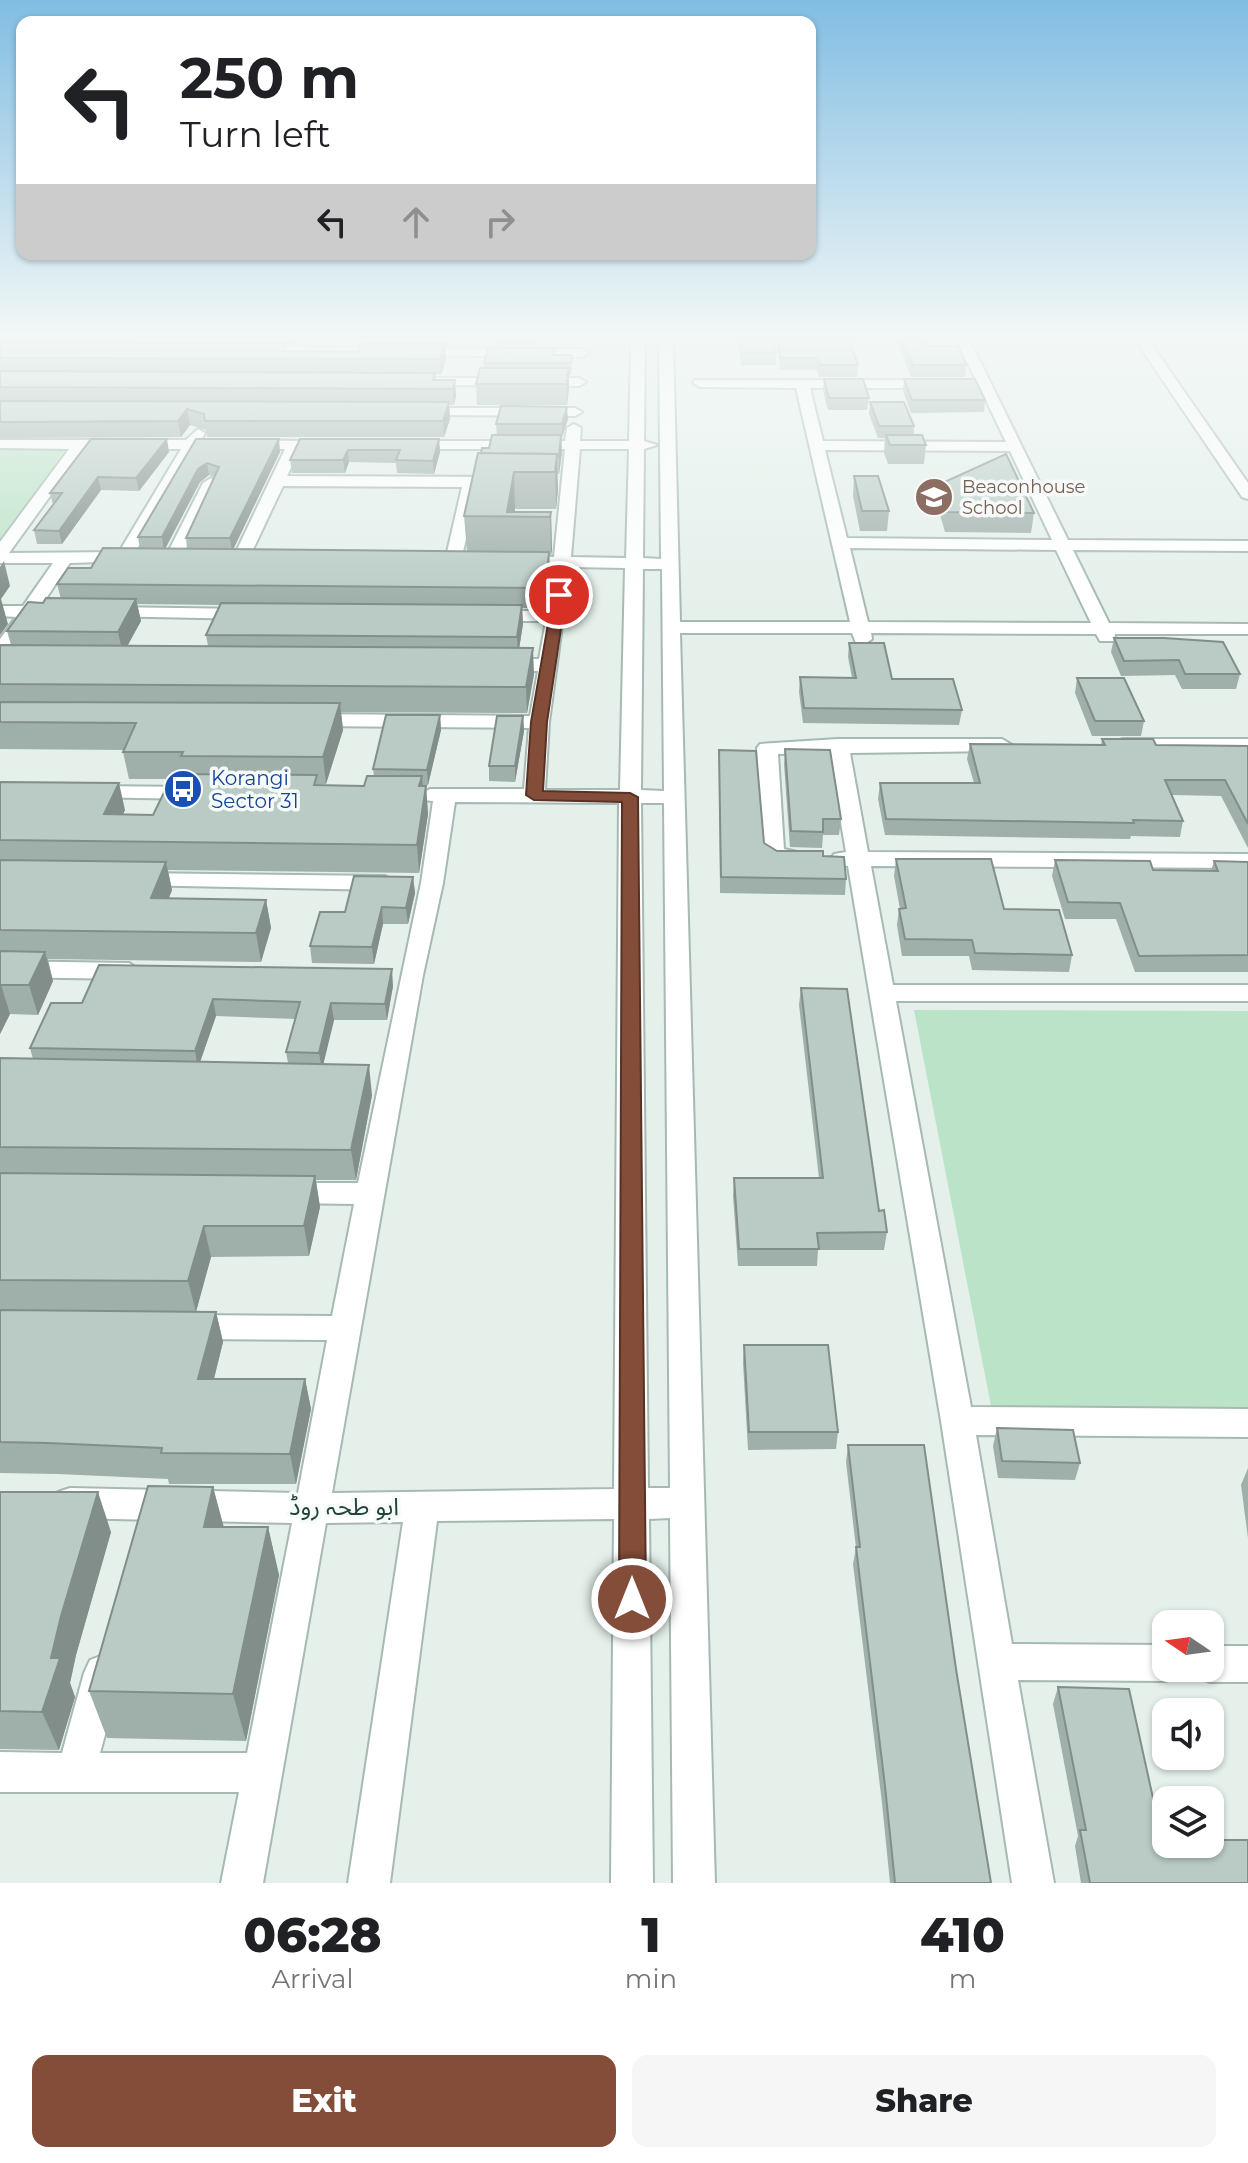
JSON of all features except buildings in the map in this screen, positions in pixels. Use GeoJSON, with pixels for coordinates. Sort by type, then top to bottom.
{"type":"FeatureCollection","features":[{"type":"Feature","properties":{"kind":"street"},"geometry":{"type":"LineString","coordinates":[[124,557],[200,429]]}},
{"type":"Feature","properties":{"kind":"street"},"geometry":{"type":"LineString","coordinates":[[534,795],[539,722],[556,616],[561,562],[562,482],[573,429]]}},
{"type":"Feature","properties":{"kind":"street"},"geometry":{"type":"LineString","coordinates":[[632,1883],[630,797],[635,429]]}},
{"type":"Feature","properties":{"kind":"street"},"geometry":{"type":"LineString","coordinates":[[668,429],[694,1883]]}},
{"type":"Feature","properties":{"kind":"street"},"geometry":{"type":"LineString","coordinates":[[812,429],[861,632]]}},
{"type":"Feature","properties":{"kind":"street"},"geometry":{"type":"LineString","coordinates":[[1006,429],[1105,634]]}},
{"type":"Feature","properties":{"kind":"street"},"geometry":{"type":"LineString","coordinates":[[1203,429],[1248,494]]}},
{"type":"Feature","properties":{"kind":"street"},"geometry":{"type":"LineString","coordinates":[[0,444],[353,445]]}},
{"type":"Feature","properties":{"kind":"street"},"geometry":{"type":"LineString","coordinates":[[0,556],[79,445]]}},
{"type":"Feature","properties":{"kind":"street"},"geometry":{"type":"LineString","coordinates":[[382,445],[668,445]]}},
{"type":"Feature","properties":{"kind":"street"},"geometry":{"type":"LineString","coordinates":[[815,445],[1014,447]]}},
{"type":"Feature","properties":{"kind":"street"},"geometry":{"type":"LineString","coordinates":[[242,558],[294,446]]}},
{"type":"Feature","properties":{"kind":"street"},"geometry":{"type":"LineString","coordinates":[[277,481],[513,482]]}},
{"type":"Feature","properties":{"kind":"street"},"geometry":{"type":"LineString","coordinates":[[454,561],[471,482]]}},
{"type":"Feature","properties":{"kind":"street"},"geometry":{"type":"LineString","coordinates":[[0,556],[180,558],[211,483]]}},
{"type":"Feature","properties":{"kind":"street"},"geometry":{"type":"LineString","coordinates":[[839,543],[1248,546]]}},
{"type":"Feature","properties":{"kind":"street"},"geometry":{"type":"LineString","coordinates":[[5,659],[28,612],[65,558]]}},
{"type":"Feature","properties":{"kind":"street"},"geometry":{"type":"LineString","coordinates":[[500,561],[670,564]]}},
{"type":"Feature","properties":{"kind":"street"},"geometry":{"type":"LineString","coordinates":[[0,611],[276,614]]}},
{"type":"Feature","properties":{"kind":"street"},"geometry":{"type":"LineString","coordinates":[[478,615],[556,616]]}},
{"type":"Feature","properties":{"kind":"street"},"geometry":{"type":"LineString","coordinates":[[1105,634],[1248,629]]}},
{"type":"Feature","properties":{"kind":"street"},"geometry":{"type":"LineString","coordinates":[[671,634],[1105,634],[1248,641]]}},
{"type":"Feature","properties":{"kind":"street"},"geometry":{"type":"LineString","coordinates":[[485,665],[548,665]]}},
{"type":"Feature","properties":{"kind":"street"},"geometry":{"type":"LineString","coordinates":[[285,720],[539,722]]}},
{"type":"Feature","properties":{"kind":"street"},"geometry":{"type":"LineString","coordinates":[[838,745],[957,1421],[1033,1883]]}},
{"type":"Feature","properties":{"kind":"street"},"geometry":{"type":"LineString","coordinates":[[1027,745],[767,748],[776,857],[1248,861]]}},
{"type":"Feature","properties":{"kind":"street"},"geometry":{"type":"LineString","coordinates":[[1106,745],[1248,745]]}},
{"type":"Feature","properties":{"kind":"street"},"geometry":{"type":"LineString","coordinates":[[63,792],[221,793]]}},
{"type":"Feature","properties":{"kind":"street"},"geometry":{"type":"LineString","coordinates":[[402,795],[674,797]]}},
{"type":"Feature","properties":{"kind":"street"},"geometry":{"type":"LineString","coordinates":[[242,1883],[411,975],[432,883],[445,796]]}},
{"type":"Feature","properties":{"kind":"street"},"geometry":{"type":"LineString","coordinates":[[112,880],[432,883]]}},
{"type":"Feature","properties":{"kind":"street"},"geometry":{"type":"LineString","coordinates":[[0,969],[158,971]]}},
{"type":"Feature","properties":{"kind":"street"},"geometry":{"type":"LineString","coordinates":[[379,975],[411,975]]}},
{"type":"Feature","properties":{"kind":"street"},"geometry":{"type":"LineString","coordinates":[[880,993],[1248,993]]}},
{"type":"Feature","properties":{"kind":"street"},"geometry":{"type":"LineString","coordinates":[[360,1083],[391,1083]]}},
{"type":"Feature","properties":{"kind":"street"},"geometry":{"type":"LineString","coordinates":[[263,1193],[371,1194]]}},
{"type":"Feature","properties":{"kind":"street"},"geometry":{"type":"LineString","coordinates":[[157,1327],[346,1328]]}},
{"type":"Feature","properties":{"kind":"street"},"geometry":{"type":"LineString","coordinates":[[957,1421],[1248,1423]]}},
{"type":"Feature","properties":{"kind":"street","name":"ابو طحہ روڈ"},"geometry":{"type":"LineString","coordinates":[[45,1502],[146,1520],[313,1508],[687,1503]]}},
{"type":"Feature","properties":{"kind":"street"},"geometry":{"type":"LineString","coordinates":[[369,1883],[422,1507]]}},
{"type":"Feature","properties":{"kind":"street"},"geometry":{"type":"LineString","coordinates":[[75,1774],[112,1640]]}},
{"type":"Feature","properties":{"kind":"street"},"geometry":{"type":"LineString","coordinates":[[995,1662],[1152,1663]]}},
{"type":"Feature","properties":{"kind":"street"},"geometry":{"type":"LineString","coordinates":[[1224,1664],[1248,1664]]}},
{"type":"Feature","properties":{"kind":"street"},"geometry":{"type":"LineString","coordinates":[[0,1772],[264,1773]]}},
{"type":"Feature","properties":{"kind":"green space"},"geometry":{"type":"Polygon","coordinates":[[[0,448],[66,448],[0,541],[0,448]]]}},
{"type":"Feature","properties":{"kind":"green space"},"geometry":{"type":"Polygon","coordinates":[[[914,1010],[1248,1011],[1248,1408],[991,1406],[914,1010]]]}},
{"type":"Feature","properties":{"kind":"place","name":"Beaconhouse School"},"geometry":{"type":"Point","coordinates":[934,497]}},
{"type":"Feature","properties":{"kind":"place","name":"Korangi Sector 31"},"geometry":{"type":"Point","coordinates":[183,789]}},
{"type":"Feature","properties":{"kind":"route"},"geometry":{"type":"LineString","coordinates":[[559,595],[539,722],[534,795],[630,797],[632,1599]]}}]}
